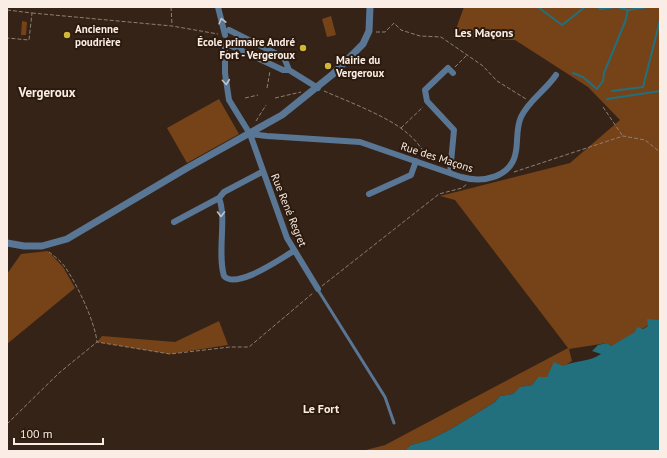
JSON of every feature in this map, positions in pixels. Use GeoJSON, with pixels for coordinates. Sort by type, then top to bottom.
{"type":"FeatureCollection","features":[{"type":"Feature","properties":{"kind":"street"},"geometry":{"type":"LineString","coordinates":[[218,7],[227,33],[281,56],[285,60],[289,70]]}},
{"type":"Feature","properties":{"kind":"street"},"geometry":{"type":"LineString","coordinates":[[7,243],[24,246],[42,246],[66,239],[187,168],[282,115],[318,88],[363,44],[369,31],[370,7]]}},
{"type":"Feature","properties":{"kind":"street","name":"Rue René Regret"},"geometry":{"type":"LineString","coordinates":[[271,65],[225,43],[228,97],[250,134],[262,172],[294,251],[318,289]]}},
{"type":"Feature","properties":{"kind":"street"},"geometry":{"type":"LineString","coordinates":[[271,65],[283,70],[289,70],[318,88]]}},
{"type":"Feature","properties":{"kind":"street"},"geometry":{"type":"LineString","coordinates":[[450,173],[454,130],[428,102],[425,90],[448,68],[453,73]]}},
{"type":"Feature","properties":{"kind":"street"},"geometry":{"type":"LineString","coordinates":[[500,176],[514,158],[518,126],[524,111],[549,85],[556,75]]}},
{"type":"Feature","properties":{"kind":"street","name":"Rue des Maçons"},"geometry":{"type":"LineString","coordinates":[[250,134],[360,142],[472,180],[485,180],[500,176]]}},
{"type":"Feature","properties":{"kind":"street"},"geometry":{"type":"LineString","coordinates":[[369,194],[410,175],[416,161]]}},
{"type":"Feature","properties":{"kind":"street"},"geometry":{"type":"LineString","coordinates":[[174,222],[190,215],[219,198],[224,192],[262,172]]}},
{"type":"Feature","properties":{"kind":"street"},"geometry":{"type":"LineString","coordinates":[[219,198],[221,206],[223,272],[227,279],[247,278],[294,251]]}},
{"type":"Feature","properties":{"kind":"lane"},"geometry":{"type":"LineString","coordinates":[[318,289],[384,397],[394,423]]}},
{"type":"Feature","properties":{"kind":"path"},"geometry":{"type":"LineString","coordinates":[[171,7],[172,26]]}},
{"type":"Feature","properties":{"kind":"path"},"geometry":{"type":"LineString","coordinates":[[7,10],[172,26],[227,33]]}},
{"type":"Feature","properties":{"kind":"path"},"geometry":{"type":"LineString","coordinates":[[7,38],[29,40],[32,13]]}},
{"type":"Feature","properties":{"kind":"path"},"geometry":{"type":"LineString","coordinates":[[369,31],[385,32],[394,23],[401,30],[420,36],[441,36],[483,66],[497,81],[532,102]]}},
{"type":"Feature","properties":{"kind":"path"},"geometry":{"type":"LineString","coordinates":[[267,88],[271,65]]}},
{"type":"Feature","properties":{"kind":"path"},"geometry":{"type":"LineString","coordinates":[[318,88],[400,128],[420,146],[434,167]]}},
{"type":"Feature","properties":{"kind":"path"},"geometry":{"type":"LineString","coordinates":[[275,98],[302,91]]}},
{"type":"Feature","properties":{"kind":"path"},"geometry":{"type":"LineString","coordinates":[[245,98],[258,95]]}},
{"type":"Feature","properties":{"kind":"path"},"geometry":{"type":"LineString","coordinates":[[400,128],[428,102]]}},
{"type":"Feature","properties":{"kind":"path"},"geometry":{"type":"LineString","coordinates":[[255,124],[266,105]]}},
{"type":"Feature","properties":{"kind":"path"},"geometry":{"type":"LineString","coordinates":[[603,107],[622,136]]}},
{"type":"Feature","properties":{"kind":"path"},"geometry":{"type":"LineString","coordinates":[[500,176],[600,145],[622,136],[645,140],[660,152]]}},
{"type":"Feature","properties":{"kind":"path"},"geometry":{"type":"LineString","coordinates":[[7,424],[59,373],[97,342],[170,354],[230,347],[250,347],[318,289],[439,194],[462,188],[472,180]]}},
{"type":"Feature","properties":{"kind":"path"},"geometry":{"type":"LineString","coordinates":[[42,246],[64,265],[70,275],[95,330],[97,342]]}},
{"type":"Feature","properties":{"kind":"shaded area"},"geometry":{"type":"Polygon","coordinates":[[[464,7],[660,7],[660,319],[611,346],[607,343],[569,349],[572,361],[547,377],[538,377],[532,385],[521,387],[513,394],[500,396],[495,402],[451,429],[429,440],[411,445],[404,451],[362,451],[385,445],[568,348],[455,200],[440,196],[570,163],[620,120],[588,87],[515,40],[453,37],[464,7]]]}},
{"type":"Feature","properties":{"kind":"shaded area"},"geometry":{"type":"Polygon","coordinates":[[[331,16],[336,35],[327,37],[322,19],[331,16]]]}},
{"type":"Feature","properties":{"kind":"shaded area"},"geometry":{"type":"Polygon","coordinates":[[[22,21],[27,22],[26,35],[21,35],[22,21]]]}},
{"type":"Feature","properties":{"kind":"shaded area"},"geometry":{"type":"Polygon","coordinates":[[[219,99],[239,134],[187,163],[167,128],[219,99]]]}},
{"type":"Feature","properties":{"kind":"shaded area"},"geometry":{"type":"Polygon","coordinates":[[[48,251],[63,267],[75,288],[7,344],[7,274],[21,254],[48,251]]]}},
{"type":"Feature","properties":{"kind":"shaded area"},"geometry":{"type":"Polygon","coordinates":[[[219,321],[228,345],[170,354],[97,342],[102,336],[175,342],[219,321]]]}},
{"type":"Feature","properties":{"kind":"water"},"geometry":{"type":"Polygon","coordinates":[[[647,319],[660,319],[660,451],[404,451],[411,445],[429,440],[451,429],[495,402],[500,396],[513,394],[520,387],[532,385],[538,377],[547,377],[554,362],[563,366],[597,357],[601,354],[592,351],[598,345],[607,343],[611,346],[635,332],[637,327],[643,329],[648,326],[647,319]]]}},
{"type":"Feature","properties":{"kind":"waterway"},"geometry":{"type":"LineString","coordinates":[[538,7],[562,25],[585,7]]}},
{"type":"Feature","properties":{"kind":"waterway"},"geometry":{"type":"LineString","coordinates":[[598,7],[600,9],[616,7]]}},
{"type":"Feature","properties":{"kind":"waterway"},"geometry":{"type":"LineString","coordinates":[[617,7],[628,10],[647,7]]}},
{"type":"Feature","properties":{"kind":"waterway"},"geometry":{"type":"LineString","coordinates":[[573,73],[583,77],[597,89],[603,81],[604,73],[625,22],[628,10]]}},
{"type":"Feature","properties":{"kind":"waterway"},"geometry":{"type":"LineString","coordinates":[[612,91],[643,87],[660,20]]}},
{"type":"Feature","properties":{"kind":"waterway"},"geometry":{"type":"LineString","coordinates":[[607,99],[660,91]]}},
{"type":"Feature","properties":{"kind":"place","name":"Ancienne poudrière"},"geometry":{"type":"Point","coordinates":[67,35]}},
{"type":"Feature","properties":{"kind":"place","name":"École primaire André Fort - Vergeroux"},"geometry":{"type":"Point","coordinates":[303,48]}},
{"type":"Feature","properties":{"kind":"place","name":"Mairie du Vergeroux"},"geometry":{"type":"Point","coordinates":[328,66]}},
{"type":"Feature","properties":{"kind":"district","name":"Les Maçons"},"geometry":{"type":"Point","coordinates":[484,32]}},
{"type":"Feature","properties":{"kind":"district","name":"Vergeroux"},"geometry":{"type":"Point","coordinates":[47,92]}},
{"type":"Feature","properties":{"kind":"district","name":"Le Fort"},"geometry":{"type":"Point","coordinates":[321,408]}}]}
